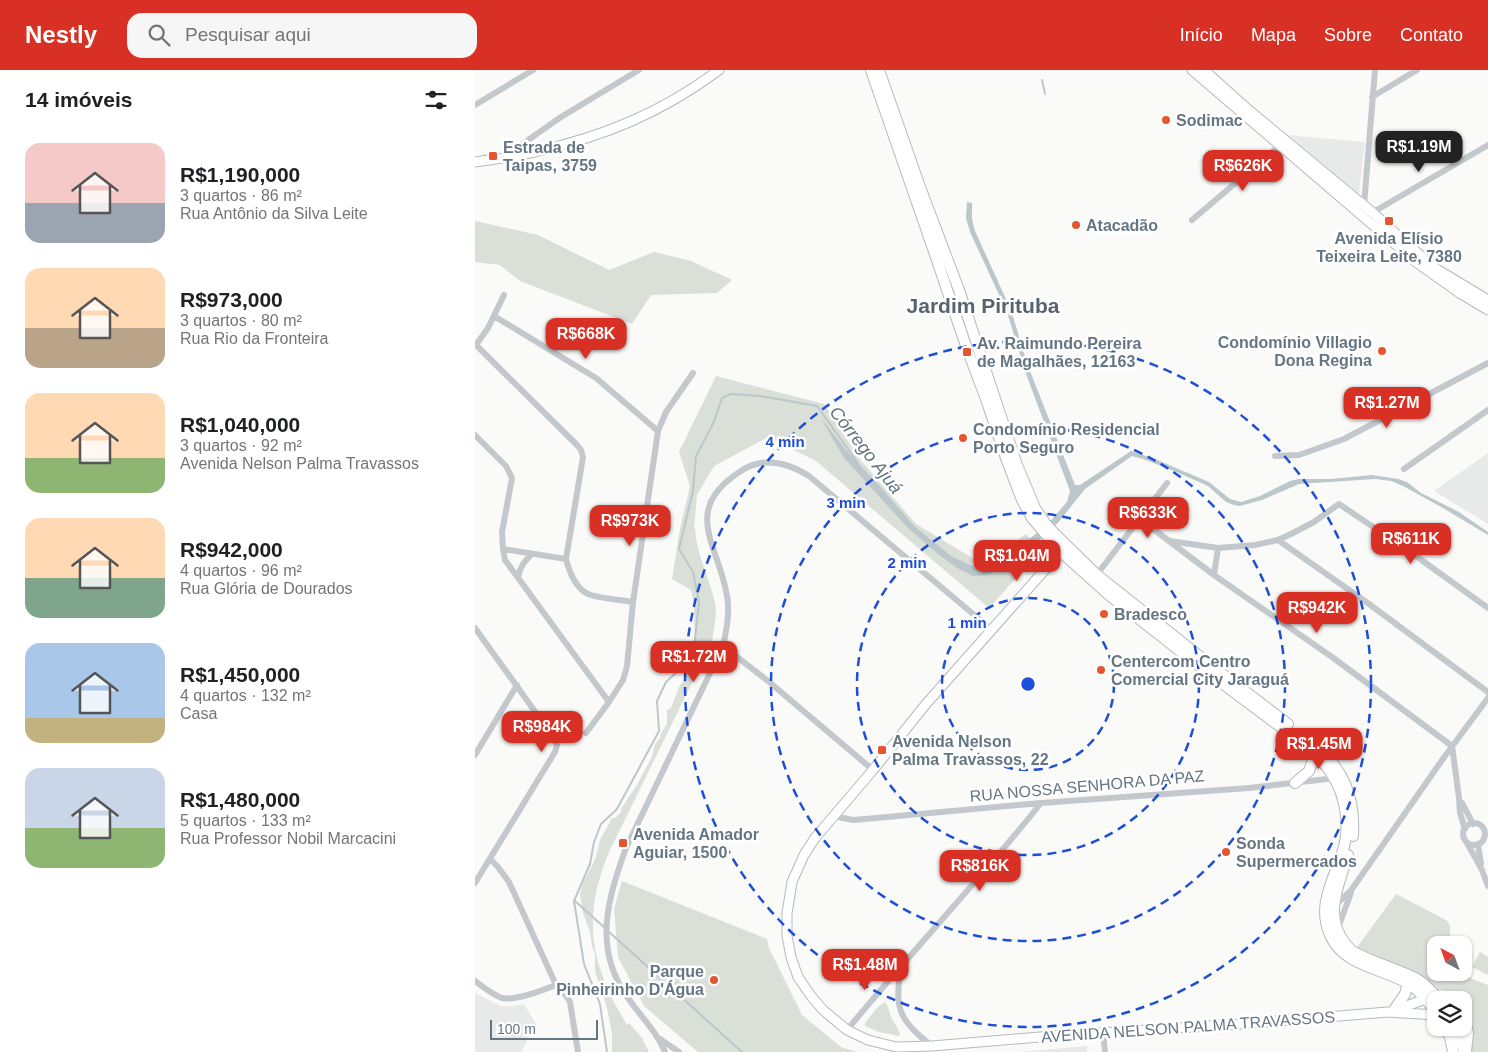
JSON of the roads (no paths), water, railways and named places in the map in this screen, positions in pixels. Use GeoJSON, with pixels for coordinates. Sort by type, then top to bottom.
{"type":"FeatureCollection","features":[{"type":"Feature","properties":{"kind":"main road"},"geometry":{"type":"LineString","coordinates":[[871,70],[965,346],[1022,500],[1052,537],[1144,624],[1315,754],[1348,790],[1353,825],[1351,847],[1333,908],[1337,931],[1354,952],[1417,979],[1431,991]]}},
{"type":"Feature","properties":{"kind":"main road"},"geometry":{"type":"LineString","coordinates":[[879,70],[959,290],[1026,490],[1042,525]]}},
{"type":"Feature","properties":{"kind":"main road"},"geometry":{"type":"LineString","coordinates":[[1095,577],[1235,682],[1315,745],[1331,760],[1338,778],[1347,828],[1346,840],[1324,910],[1325,921],[1330,935],[1341,951],[1354,960],[1408,984],[1426,1000]]}},
{"type":"Feature","properties":{"kind":"main road"},"geometry":{"type":"LineString","coordinates":[[1295,783],[1309,771],[1315,754]]}},
{"type":"Feature","properties":{"kind":"main road"},"geometry":{"type":"LineString","coordinates":[[1391,1011],[1405,994],[1408,984]]}},
{"type":"Feature","properties":{"kind":"main road"},"geometry":{"type":"LineString","coordinates":[[1449,1036],[1453,1052]]}},
{"type":"Feature","properties":{"kind":"main road"},"geometry":{"type":"LineString","coordinates":[[1460,1036],[1464,1052]]}},
{"type":"Feature","properties":{"kind":"main road"},"geometry":{"type":"LineString","coordinates":[[1464,1052],[1467,1036]]}},
{"type":"Feature","properties":{"kind":"street"},"geometry":{"type":"LineString","coordinates":[[475,105],[533,70]]}},
{"type":"Feature","properties":{"kind":"street"},"geometry":{"type":"LineString","coordinates":[[503,157],[561,117],[639,70]]}},
{"type":"Feature","properties":{"kind":"street"},"geometry":{"type":"LineString","coordinates":[[475,162],[534,153],[613,130],[661,108],[719,70]]}},
{"type":"Feature","properties":{"kind":"street"},"geometry":{"type":"LineString","coordinates":[[1192,70],[1435,268],[1488,300]]}},
{"type":"Feature","properties":{"kind":"street"},"geometry":{"type":"LineString","coordinates":[[1204,70],[1279,146],[1361,209]]}},
{"type":"Feature","properties":{"kind":"street"},"geometry":{"type":"LineString","coordinates":[[1361,209],[1375,70]]}},
{"type":"Feature","properties":{"kind":"street"},"geometry":{"type":"LineString","coordinates":[[1372,96],[1417,70]]}},
{"type":"Feature","properties":{"kind":"street"},"geometry":{"type":"LineString","coordinates":[[1369,216],[1488,145]]}},
{"type":"Feature","properties":{"kind":"street"},"geometry":{"type":"LineString","coordinates":[[1192,220],[1279,146]]}},
{"type":"Feature","properties":{"kind":"street"},"geometry":{"type":"LineString","coordinates":[[1369,216],[1416,262],[1461,294],[1488,310]]}},
{"type":"Feature","properties":{"kind":"street"},"geometry":{"type":"LineString","coordinates":[[504,294],[489,328],[475,345],[581,450],[583,457],[566,559],[571,575],[585,592],[591,595],[633,602]]}},
{"type":"Feature","properties":{"kind":"street"},"geometry":{"type":"LineString","coordinates":[[494,316],[596,378],[658,431]]}},
{"type":"Feature","properties":{"kind":"street"},"geometry":{"type":"LineString","coordinates":[[1275,456],[1299,455],[1345,439],[1488,363]]}},
{"type":"Feature","properties":{"kind":"street"},"geometry":{"type":"LineString","coordinates":[[586,733],[623,680],[627,666],[633,602],[658,431],[666,412],[693,373]]}},
{"type":"Feature","properties":{"kind":"street"},"geometry":{"type":"LineString","coordinates":[[1404,469],[1488,410]]}},
{"type":"Feature","properties":{"kind":"street"},"geometry":{"type":"LineString","coordinates":[[475,435],[506,466],[512,478],[502,532],[505,560],[609,702]]}},
{"type":"Feature","properties":{"kind":"street"},"geometry":{"type":"LineString","coordinates":[[665,1052],[659,1039],[626,996],[616,979],[610,962],[606,940],[606,922],[609,900],[626,848],[723,646],[728,604],[725,586],[707,532],[709,505],[715,492],[728,479],[745,468],[758,463],[782,463],[795,468],[809,476],[991,629]]}},
{"type":"Feature","properties":{"kind":"street"},"geometry":{"type":"LineString","coordinates":[[1095,577],[1167,483]]}},
{"type":"Feature","properties":{"kind":"street"},"geometry":{"type":"LineString","coordinates":[[1169,541],[1219,548],[1255,546],[1291,534],[1314,522],[1337,505],[1343,505],[1395,540],[1488,608]]}},
{"type":"Feature","properties":{"kind":"street"},"geometry":{"type":"LineString","coordinates":[[1140,519],[1214,575],[1331,657],[1452,746],[1460,813],[1465,829],[1463,838],[1482,870],[1488,886]]}},
{"type":"Feature","properties":{"kind":"street"},"geometry":{"type":"LineString","coordinates":[[1277,540],[1369,604],[1488,692]]}},
{"type":"Feature","properties":{"kind":"street","name":"AVENIDA NELSON PALMA TRAVASSOS"},"geometry":{"type":"LineString","coordinates":[[1063,548],[926,704],[815,838],[804,855],[792,882],[787,913],[787,936],[798,976],[804,986],[823,1010],[847,1030],[868,1040],[896,1047],[1241,1024],[1391,1011],[1427,1013]]}},
{"type":"Feature","properties":{"kind":"street"},"geometry":{"type":"LineString","coordinates":[[1214,575],[1219,548]]}},
{"type":"Feature","properties":{"kind":"street"},"geometry":{"type":"LineString","coordinates":[[503,549],[566,559]]}},
{"type":"Feature","properties":{"kind":"street"},"geometry":{"type":"LineString","coordinates":[[518,578],[522,564],[533,554]]}},
{"type":"Feature","properties":{"kind":"street"},"geometry":{"type":"LineString","coordinates":[[475,628],[555,738],[557,745],[555,752],[475,883]]}},
{"type":"Feature","properties":{"kind":"street"},"geometry":{"type":"LineString","coordinates":[[723,646],[768,681],[873,770]]}},
{"type":"Feature","properties":{"kind":"street"},"geometry":{"type":"LineString","coordinates":[[475,755],[517,684]]}},
{"type":"Feature","properties":{"kind":"street"},"geometry":{"type":"LineString","coordinates":[[1333,908],[1352,889],[1488,698]]}},
{"type":"Feature","properties":{"kind":"street","name":"RUA NOSSA SENHORA DA PAZ"},"geometry":{"type":"LineString","coordinates":[[833,816],[853,820],[1041,803],[1249,788],[1338,778]]}},
{"type":"Feature","properties":{"kind":"street"},"geometry":{"type":"LineString","coordinates":[[1459,798],[1465,812],[1484,833],[1482,870]]}},
{"type":"Feature","properties":{"kind":"street"},"geometry":{"type":"LineString","coordinates":[[847,1030],[1041,803]]}},
{"type":"Feature","properties":{"kind":"street"},"geometry":{"type":"LineString","coordinates":[[1465,829],[1468,825],[1476,824],[1488,827]]}},
{"type":"Feature","properties":{"kind":"street"},"geometry":{"type":"LineString","coordinates":[[1467,843],[1471,845],[1483,840]]}},
{"type":"Feature","properties":{"kind":"street"},"geometry":{"type":"LineString","coordinates":[[490,859],[513,889],[556,985],[567,997],[577,1052]]}},
{"type":"Feature","properties":{"kind":"street"},"geometry":{"type":"LineString","coordinates":[[1337,931],[1352,889]]}},
{"type":"Feature","properties":{"kind":"street"},"geometry":{"type":"LineString","coordinates":[[901,966],[898,1003],[903,1015],[916,1034],[932,1046]]}},
{"type":"Feature","properties":{"kind":"street"},"geometry":{"type":"LineString","coordinates":[[475,981],[501,997],[507,998],[556,985]]}},
{"type":"Feature","properties":{"kind":"street","name":"AVENIDA NELSON PALMA TRAVASSOS"},"geometry":{"type":"LineString","coordinates":[[1391,1011],[1426,1000]]}},
{"type":"Feature","properties":{"kind":"street"},"geometry":{"type":"LineString","coordinates":[[1103,1033],[1105,1052]]}},
{"type":"Feature","properties":{"kind":"street"},"geometry":{"type":"LineString","coordinates":[[659,1039],[679,1052]]}},
{"type":"Feature","properties":{"kind":"waterway"},"geometry":{"type":"LineString","coordinates":[[1042,80],[1045,94]]}},
{"type":"Feature","properties":{"kind":"waterway","name":"Córrego Ajuá"},"geometry":{"type":"LineString","coordinates":[[607,1052],[600,1004],[584,964],[574,901],[590,864],[594,842],[601,824],[617,809],[659,731],[657,701],[666,682],[693,657],[699,602],[693,572],[679,549],[693,491],[696,456],[713,424],[722,398],[731,394],[760,396],[817,406],[858,463]]}},
{"type":"Feature","properties":{"kind":"waterway"},"geometry":{"type":"LineString","coordinates":[[575,901],[605,928]]}},
{"type":"Feature","properties":{"kind":"waterway"},"geometry":{"type":"LineString","coordinates":[[608,931],[742,1052]]}},
{"type":"Feature","properties":{"kind":"place","name":"Sodimac"},"geometry":{"type":"Point","coordinates":[1166,120]}},
{"type":"Feature","properties":{"kind":"place","name":"Estrada de Taipas, 3759"},"geometry":{"type":"Point","coordinates":[493,156]}},
{"type":"Feature","properties":{"kind":"place","name":"Avenida Elísio Teixeira Leite, 7380"},"geometry":{"type":"Point","coordinates":[1389,221]}},
{"type":"Feature","properties":{"kind":"place","name":"Atacadão"},"geometry":{"type":"Point","coordinates":[1076,225]}},
{"type":"Feature","properties":{"kind":"place","name":"Condomínio Villagio Dona Regina"},"geometry":{"type":"Point","coordinates":[1382,351]}},
{"type":"Feature","properties":{"kind":"place","name":"Av. Raimundo Pereira de Magalhães, 12163"},"geometry":{"type":"Point","coordinates":[967,352]}},
{"type":"Feature","properties":{"kind":"place","name":"Condomínio Residencial Porto Seguro"},"geometry":{"type":"Point","coordinates":[963,438]}},
{"type":"Feature","properties":{"kind":"place","name":"Bradesco"},"geometry":{"type":"Point","coordinates":[1104,614]}},
{"type":"Feature","properties":{"kind":"place","name":"Centercom Centro Comercial City Jaraguá"},"geometry":{"type":"Point","coordinates":[1101,670]}},
{"type":"Feature","properties":{"kind":"place","name":"Avenida Nelson Palma Travassos, 22"},"geometry":{"type":"Point","coordinates":[882,750]}},
{"type":"Feature","properties":{"kind":"place","name":"Avenida Amador Aguiar, 1500"},"geometry":{"type":"Point","coordinates":[623,843]}},
{"type":"Feature","properties":{"kind":"place","name":"Sonda Supermercados"},"geometry":{"type":"Point","coordinates":[1226,852]}},
{"type":"Feature","properties":{"kind":"place","name":"Parque Pinheirinho D'Água"},"geometry":{"type":"Point","coordinates":[714,980]}},
{"type":"Feature","properties":{"kind":"district","name":"Jardim Pirituba"},"geometry":{"type":"Point","coordinates":[983,305]}}]}
